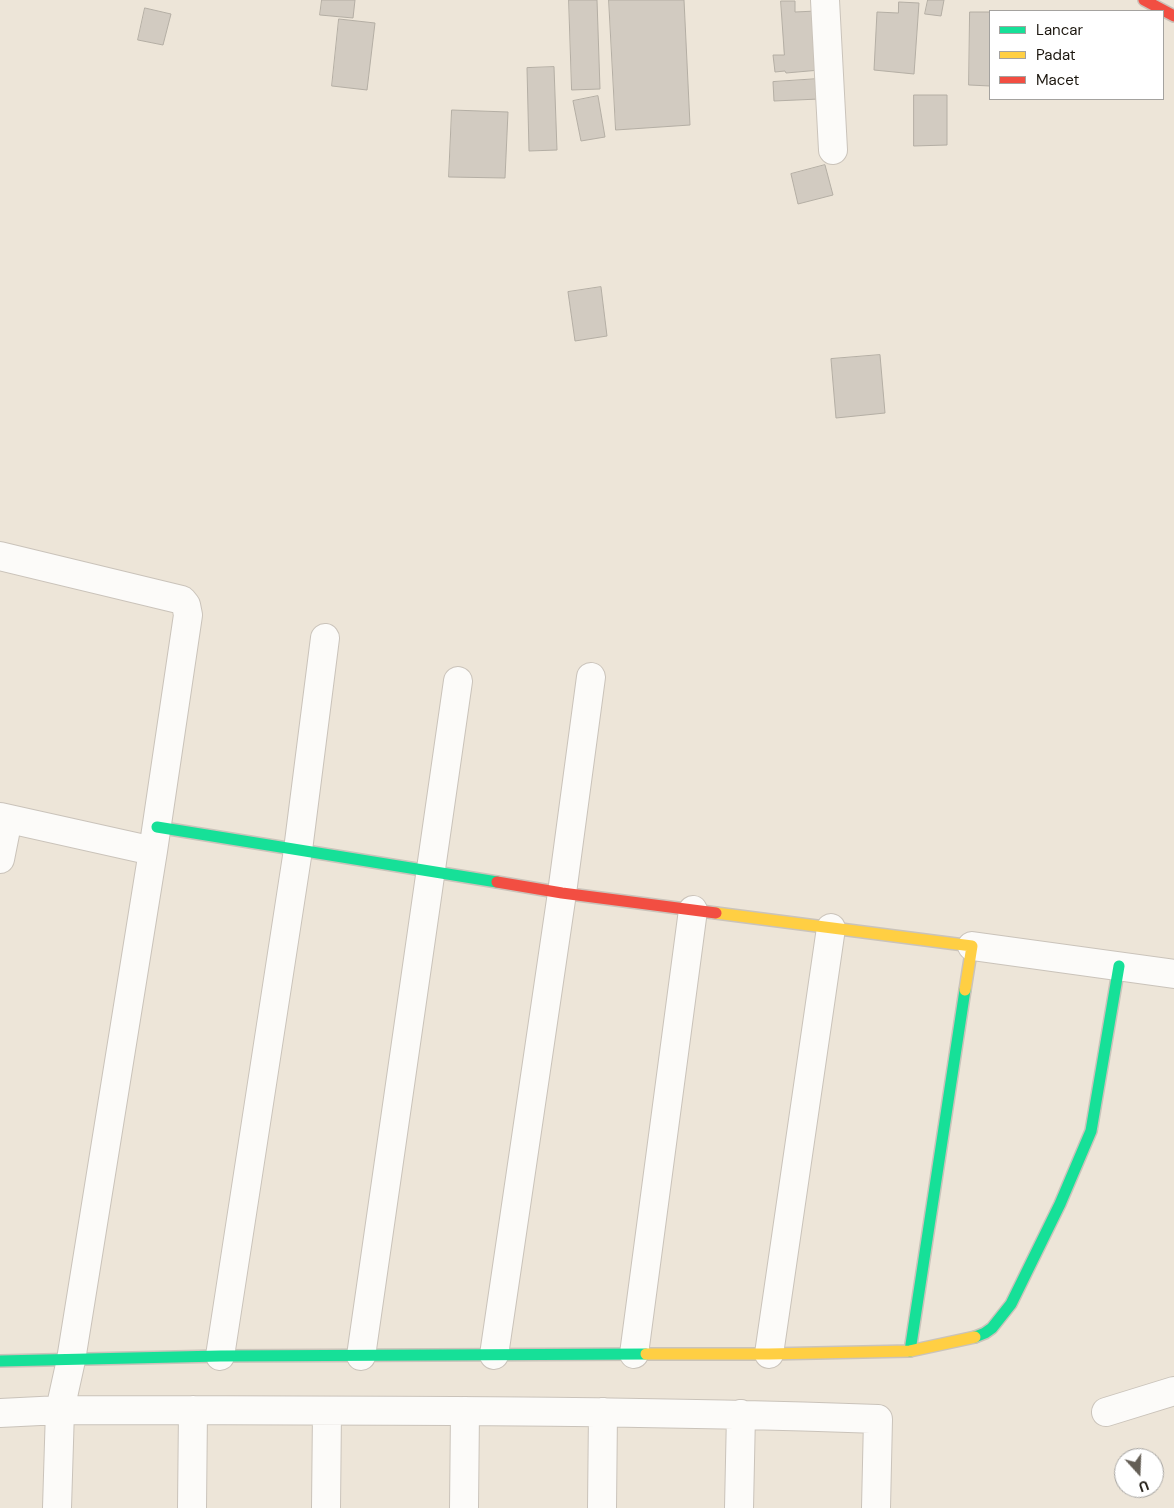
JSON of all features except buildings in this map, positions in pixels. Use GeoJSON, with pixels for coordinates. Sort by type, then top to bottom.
{"type":"FeatureCollection","features":[{"type":"Feature","properties":{"kind":"street"},"geometry":{"type":"LineString","coordinates":[[825,0],[833,150]]}},
{"type":"Feature","properties":{"kind":"street"},"geometry":{"type":"LineString","coordinates":[[1144,0],[1163,10]]}},
{"type":"Feature","properties":{"kind":"street"},"geometry":{"type":"LineString","coordinates":[[0,556],[182,600],[186,605],[188,615],[155,839],[71,1360],[60,1410],[57,1508]]}},
{"type":"Feature","properties":{"kind":"street"},"geometry":{"type":"LineString","coordinates":[[220,1356],[298,850],[325,638]]}},
{"type":"Feature","properties":{"kind":"street"},"geometry":{"type":"LineString","coordinates":[[494,1355],[562,893],[591,676]]}},
{"type":"Feature","properties":{"kind":"street"},"geometry":{"type":"LineString","coordinates":[[361,1356],[458,681]]}},
{"type":"Feature","properties":{"kind":"street"},"geometry":{"type":"LineString","coordinates":[[0,859],[4,818],[155,839],[298,850],[562,893],[1174,974]]}},
{"type":"Feature","properties":{"kind":"street"},"geometry":{"type":"LineString","coordinates":[[634,1354],[693,910]]}},
{"type":"Feature","properties":{"kind":"street"},"geometry":{"type":"LineString","coordinates":[[769,1354],[831,928]]}},
{"type":"Feature","properties":{"kind":"street"},"geometry":{"type":"LineString","coordinates":[[910,1351],[972,946]]}},
{"type":"Feature","properties":{"kind":"street"},"geometry":{"type":"LineString","coordinates":[[0,1361],[220,1356],[769,1354],[910,1351],[972,1338],[992,1328],[1011,1304],[1060,1204],[1091,1131],[1119,966]]}},
{"type":"Feature","properties":{"kind":"street"},"geometry":{"type":"LineString","coordinates":[[1106,1412],[1174,1390]]}},
{"type":"Feature","properties":{"kind":"street"},"geometry":{"type":"LineString","coordinates":[[0,1413],[60,1410],[465,1411],[741,1414],[878,1419],[876,1508]]}},
{"type":"Feature","properties":{"kind":"street"},"geometry":{"type":"LineString","coordinates":[[192,1508],[193,1410]]}},
{"type":"Feature","properties":{"kind":"street"},"geometry":{"type":"LineString","coordinates":[[326,1508],[328,1411]]}},
{"type":"Feature","properties":{"kind":"street"},"geometry":{"type":"LineString","coordinates":[[464,1508],[465,1411]]}},
{"type":"Feature","properties":{"kind":"street"},"geometry":{"type":"LineString","coordinates":[[602,1508],[603,1412]]}},
{"type":"Feature","properties":{"kind":"street"},"geometry":{"type":"LineString","coordinates":[[740,1508],[741,1414]]}},
{"type":"Feature","properties":{"kind":"traffic: fast"},"geometry":{"type":"LineString","coordinates":[[157,827],[497,882]]}},
{"type":"Feature","properties":{"kind":"traffic: fast"},"geometry":{"type":"LineString","coordinates":[[975,1337],[992,1328],[1011,1304],[1060,1204],[1091,1131],[1119,966]]}},
{"type":"Feature","properties":{"kind":"traffic: fast"},"geometry":{"type":"LineString","coordinates":[[910,1351],[965,990]]}},
{"type":"Feature","properties":{"kind":"traffic: fast"},"geometry":{"type":"LineString","coordinates":[[0,1361],[220,1356],[646,1354]]}},
{"type":"Feature","properties":{"kind":"traffic: slow"},"geometry":{"type":"LineString","coordinates":[[716,913],[972,946],[965,990]]}},
{"type":"Feature","properties":{"kind":"traffic: slow"},"geometry":{"type":"LineString","coordinates":[[646,1354],[910,1351],[975,1337]]}},
{"type":"Feature","properties":{"kind":"traffic: jam"},"geometry":{"type":"LineString","coordinates":[[1144,0],[1163,10]]}},
{"type":"Feature","properties":{"kind":"traffic: jam"},"geometry":{"type":"LineString","coordinates":[[1164,11],[1174,16]]}},
{"type":"Feature","properties":{"kind":"traffic: jam"},"geometry":{"type":"LineString","coordinates":[[497,882],[562,893],[716,913]]}}]}
